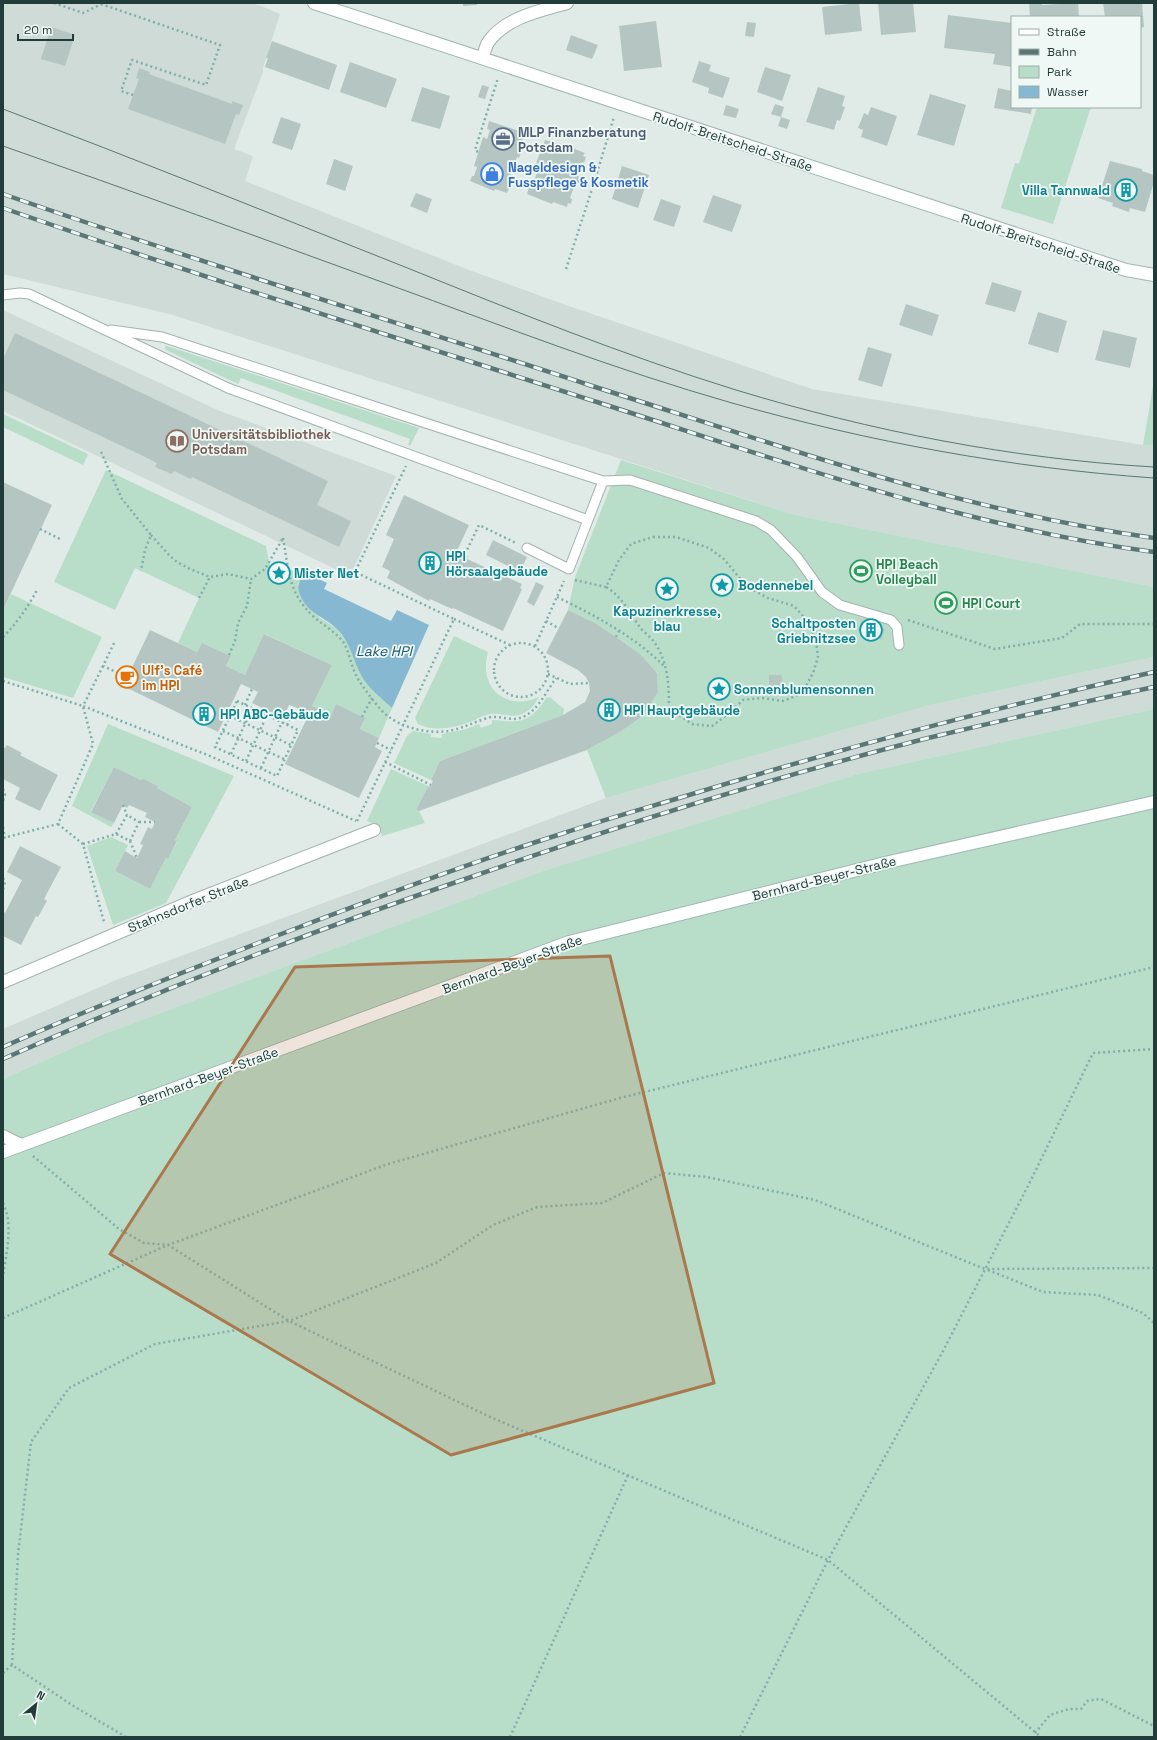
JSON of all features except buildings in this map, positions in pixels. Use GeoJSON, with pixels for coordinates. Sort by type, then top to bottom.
{"type":"FeatureCollection","features":[{"type":"Feature","properties":{"kind":"street","name":"Rudolf-Breitscheid-Straße"},"geometry":{"type":"LineString","coordinates":[[314,3],[1126,270],[1154,275]]}},
{"type":"Feature","properties":{"kind":"street"},"geometry":{"type":"LineString","coordinates":[[483,58],[488,42],[510,23],[535,12],[567,3]]}},
{"type":"Feature","properties":{"kind":"street","name":"Bernhard-Beyer-Straße"},"geometry":{"type":"LineString","coordinates":[[3,1152],[569,942],[889,862],[1154,802]]}},
{"type":"Feature","properties":{"kind":"street","name":"Stahnsdorfer Straße"},"geometry":{"type":"LineString","coordinates":[[3,982],[195,900],[374,830]]}},
{"type":"Feature","properties":{"kind":"street"},"geometry":{"type":"LineString","coordinates":[[3,1136],[21,1145]]}},
{"type":"Feature","properties":{"kind":"lane"},"geometry":{"type":"LineString","coordinates":[[3,295],[16,293],[30,294],[228,388],[588,520]]}},
{"type":"Feature","properties":{"kind":"lane"},"geometry":{"type":"LineString","coordinates":[[101,328],[162,337],[603,481],[630,480],[756,521],[771,530],[797,557],[822,592],[840,605],[892,620],[897,627],[899,645]]}},
{"type":"Feature","properties":{"kind":"lane"},"geometry":{"type":"LineString","coordinates":[[527,548],[569,569],[603,481]]}},
{"type":"Feature","properties":{"kind":"path"},"geometry":{"type":"LineString","coordinates":[[54,3],[83,13],[102,4],[220,45],[206,85],[132,60],[121,91],[133,95]]}},
{"type":"Feature","properties":{"kind":"path"},"geometry":{"type":"LineString","coordinates":[[478,152],[475,150],[496,85]]}},
{"type":"Feature","properties":{"kind":"path"},"geometry":{"type":"LineString","coordinates":[[566,269],[612,123]]}},
{"type":"Feature","properties":{"kind":"path"},"geometry":{"type":"LineString","coordinates":[[577,181],[593,186]]}},
{"type":"Feature","properties":{"kind":"path"},"geometry":{"type":"LineString","coordinates":[[100,452],[122,499],[151,535],[177,562],[210,577],[228,574],[251,579]]}},
{"type":"Feature","properties":{"kind":"path"},"geometry":{"type":"LineString","coordinates":[[412,455],[355,572],[510,645]]}},
{"type":"Feature","properties":{"kind":"path"},"geometry":{"type":"LineString","coordinates":[[465,554],[479,525],[527,548]]}},
{"type":"Feature","properties":{"kind":"path"},"geometry":{"type":"LineString","coordinates":[[40,530],[60,539]]}},
{"type":"Feature","properties":{"kind":"path"},"geometry":{"type":"LineString","coordinates":[[141,571],[145,550],[151,535]]}},
{"type":"Feature","properties":{"kind":"path"},"geometry":{"type":"LineString","coordinates":[[565,578],[606,587],[619,596],[641,628],[654,642],[664,661],[669,684],[669,708],[692,724],[712,726],[727,715],[743,700],[762,698],[783,701],[796,696],[806,688],[813,673],[818,657],[816,641],[804,616],[794,606],[768,598],[751,589],[742,582],[724,559],[709,548],[676,537],[653,537],[632,544],[619,560],[606,587]]}},
{"type":"Feature","properties":{"kind":"path"},"geometry":{"type":"LineString","coordinates":[[229,656],[235,641],[238,623],[247,606],[251,579],[265,569],[283,538],[293,589],[302,606],[323,626],[335,633],[344,644],[350,662],[360,682],[388,717],[403,725],[440,732],[458,729],[489,718],[515,719],[526,716],[534,709],[556,678]]}},
{"type":"Feature","properties":{"kind":"path"},"geometry":{"type":"LineString","coordinates":[[535,646],[569,569]]}},
{"type":"Feature","properties":{"kind":"path"},"geometry":{"type":"LineString","coordinates":[[199,598],[210,577]]}},
{"type":"Feature","properties":{"kind":"path"},"geometry":{"type":"LineString","coordinates":[[3,637],[13,627],[30,604],[37,590]]}},
{"type":"Feature","properties":{"kind":"path"},"geometry":{"type":"LineString","coordinates":[[557,597],[600,618],[619,631],[665,668]]}},
{"type":"Feature","properties":{"kind":"path"},"geometry":{"type":"LineString","coordinates":[[904,618],[995,649],[1062,638],[1080,624],[1154,624]]}},
{"type":"Feature","properties":{"kind":"path"},"geometry":{"type":"LineString","coordinates":[[357,821],[454,619]]}},
{"type":"Feature","properties":{"kind":"path"},"geometry":{"type":"LineString","coordinates":[[546,621],[558,628]]}},
{"type":"Feature","properties":{"kind":"path"},"geometry":{"type":"LineString","coordinates":[[616,636],[619,631]]}},
{"type":"Feature","properties":{"kind":"path"},"geometry":{"type":"LineString","coordinates":[[58,824],[93,744],[83,706],[114,643]]}},
{"type":"Feature","properties":{"kind":"path"},"geometry":{"type":"LineString","coordinates":[[523,643],[535,646],[544,656],[548,668],[548,674],[545,681],[536,692],[522,697],[507,693],[497,682],[494,668],[499,654],[510,645],[523,643]]}},
{"type":"Feature","properties":{"kind":"path"},"geometry":{"type":"LineString","coordinates":[[102,666],[127,677]]}},
{"type":"Feature","properties":{"kind":"path"},"geometry":{"type":"LineString","coordinates":[[548,674],[570,684],[589,683]]}},
{"type":"Feature","properties":{"kind":"path"},"geometry":{"type":"LineString","coordinates":[[3,681],[83,706],[210,756],[357,821],[374,830]]}},
{"type":"Feature","properties":{"kind":"path"},"geometry":{"type":"LineString","coordinates":[[245,705],[252,689]]}},
{"type":"Feature","properties":{"kind":"path"},"geometry":{"type":"LineString","coordinates":[[362,717],[372,698]]}},
{"type":"Feature","properties":{"kind":"path"},"geometry":{"type":"LineString","coordinates":[[237,701],[245,705],[298,730],[277,776],[215,747],[237,701]]}},
{"type":"Feature","properties":{"kind":"path"},"geometry":{"type":"LineString","coordinates":[[287,724],[295,707]]}},
{"type":"Feature","properties":{"kind":"path"},"geometry":{"type":"LineString","coordinates":[[231,754],[252,709]]}},
{"type":"Feature","properties":{"kind":"path"},"geometry":{"type":"LineString","coordinates":[[230,716],[291,745]]}},
{"type":"Feature","properties":{"kind":"path"},"geometry":{"type":"LineString","coordinates":[[246,762],[267,716]]}},
{"type":"Feature","properties":{"kind":"path"},"geometry":{"type":"LineString","coordinates":[[261,768],[282,722]]}},
{"type":"Feature","properties":{"kind":"path"},"geometry":{"type":"LineString","coordinates":[[223,731],[284,760]]}},
{"type":"Feature","properties":{"kind":"path"},"geometry":{"type":"LineString","coordinates":[[377,743],[391,750]]}},
{"type":"Feature","properties":{"kind":"path"},"geometry":{"type":"LineString","coordinates":[[386,762],[431,784]]}},
{"type":"Feature","properties":{"kind":"path"},"geometry":{"type":"LineString","coordinates":[[3,789],[5,794],[3,801]]}},
{"type":"Feature","properties":{"kind":"path"},"geometry":{"type":"LineString","coordinates":[[122,805],[127,815],[139,822],[155,822]]}},
{"type":"Feature","properties":{"kind":"path"},"geometry":{"type":"LineString","coordinates":[[83,844],[116,834],[127,815]]}},
{"type":"Feature","properties":{"kind":"path"},"geometry":{"type":"LineString","coordinates":[[130,841],[139,822]]}},
{"type":"Feature","properties":{"kind":"path"},"geometry":{"type":"LineString","coordinates":[[3,828],[4,838],[58,824]]}},
{"type":"Feature","properties":{"kind":"path"},"geometry":{"type":"LineString","coordinates":[[58,824],[83,844],[109,937]]}},
{"type":"Feature","properties":{"kind":"path"},"geometry":{"type":"LineString","coordinates":[[116,834],[130,841],[137,858]]}},
{"type":"Feature","properties":{"kind":"path"},"geometry":{"type":"LineString","coordinates":[[3,878],[5,882],[3,890]]}},
{"type":"Feature","properties":{"kind":"path"},"geometry":{"type":"LineString","coordinates":[[3,1318],[168,1245],[388,1164],[613,1101],[1154,967]]}},
{"type":"Feature","properties":{"kind":"path"},"geometry":{"type":"LineString","coordinates":[[740,1737],[828,1560],[942,1353],[1031,1180],[1092,1053],[1154,1049]]}},
{"type":"Feature","properties":{"kind":"path"},"geometry":{"type":"LineString","coordinates":[[21,1145],[119,1230],[144,1243],[168,1245],[289,1321],[490,1417],[828,1560],[1041,1737]]}},
{"type":"Feature","properties":{"kind":"path"},"geometry":{"type":"LineString","coordinates":[[3,1673],[12,1665],[18,1555],[32,1442],[69,1388],[155,1344],[289,1321],[436,1263],[493,1225],[537,1207],[602,1203],[664,1173],[706,1177],[815,1200],[1043,1292],[1098,1295],[1143,1314],[1154,1323]]}},
{"type":"Feature","properties":{"kind":"path"},"geometry":{"type":"LineString","coordinates":[[3,1203],[6,1210],[8,1229],[3,1277]]}},
{"type":"Feature","properties":{"kind":"path"},"geometry":{"type":"LineString","coordinates":[[985,1269],[1154,1268]]}},
{"type":"Feature","properties":{"kind":"path"},"geometry":{"type":"LineString","coordinates":[[510,1737],[628,1475]]}},
{"type":"Feature","properties":{"kind":"path"},"geometry":{"type":"LineString","coordinates":[[12,1665],[76,1707],[126,1737]]}},
{"type":"Feature","properties":{"kind":"path"},"geometry":{"type":"LineString","coordinates":[[1036,1733],[1050,1715],[1069,1709],[1081,1709],[1087,1701],[1101,1699],[1154,1726]]}},
{"type":"Feature","properties":{"kind":"highlighted area"},"geometry":{"type":"Polygon","coordinates":[[[610,956],[714,1383],[451,1455],[110,1254],[295,967],[610,956]]]}},
{"type":"Feature","properties":{"kind":"shaded area"},"geometry":{"type":"Polygon","coordinates":[[[3,3],[251,3],[261,6],[280,14],[263,72],[234,149],[253,156],[245,181],[469,270],[563,304],[812,389],[1143,445],[1154,445],[1154,587],[795,515],[173,315],[3,274],[3,3]]]}},
{"type":"Feature","properties":{"kind":"shaded area"},"geometry":{"type":"Polygon","coordinates":[[[3,310],[220,411],[396,476],[350,576],[3,411],[3,310]]]}},
{"type":"Feature","properties":{"kind":"shaded area"},"geometry":{"type":"Polygon","coordinates":[[[1154,657],[1154,709],[858,774],[543,871],[104,1034],[3,1079],[3,1029],[116,980],[606,798],[930,705],[1154,657]]]}},
{"type":"Feature","properties":{"kind":"green space"},"geometry":{"type":"Polygon","coordinates":[[[1037,108],[1091,108],[1053,224],[1001,208],[1015,163],[1019,164],[1037,108]]]}},
{"type":"Feature","properties":{"kind":"green space"},"geometry":{"type":"Polygon","coordinates":[[[165,346],[419,428],[410,446],[408,445],[410,439],[241,378],[238,384],[166,350],[165,346]]]}},
{"type":"Feature","properties":{"kind":"green space"},"geometry":{"type":"Polygon","coordinates":[[[1154,380],[1154,445],[1143,445],[1154,380]]]}},
{"type":"Feature","properties":{"kind":"green space"},"geometry":{"type":"Polygon","coordinates":[[[3,414],[88,454],[83,465],[3,427],[3,414]]]}},
{"type":"Feature","properties":{"kind":"green space"},"geometry":{"type":"Polygon","coordinates":[[[621,460],[795,515],[1154,587],[1154,657],[930,705],[606,798],[587,750],[620,732],[643,716],[658,692],[657,673],[641,655],[595,623],[568,610],[575,577],[621,460]]]}},
{"type":"Feature","properties":{"kind":"green space"},"geometry":{"type":"Polygon","coordinates":[[[106,470],[266,546],[270,567],[304,572],[298,584],[319,617],[337,629],[350,646],[361,675],[374,692],[392,708],[379,738],[360,729],[365,718],[336,704],[331,715],[312,706],[332,665],[265,634],[245,675],[226,666],[231,657],[229,655],[202,643],[197,652],[178,643],[199,598],[135,568],[115,610],[54,582],[106,470]]]}},
{"type":"Feature","properties":{"kind":"green space"},"geometry":{"type":"Polygon","coordinates":[[[11,594],[102,637],[73,698],[3,677],[3,610],[11,594]]]}},
{"type":"Feature","properties":{"kind":"green space"},"geometry":{"type":"Polygon","coordinates":[[[454,636],[488,652],[486,665],[487,676],[491,686],[497,693],[505,699],[515,701],[527,701],[539,697],[532,707],[528,711],[518,715],[490,714],[461,725],[446,728],[439,729],[425,727],[418,724],[415,718],[454,636]]]}},
{"type":"Feature","properties":{"kind":"green space"},"geometry":{"type":"Polygon","coordinates":[[[547,697],[551,698],[564,709],[563,715],[440,761],[431,780],[394,763],[407,736],[413,731],[431,734],[431,737],[442,738],[442,734],[466,729],[479,724],[481,728],[492,724],[492,720],[522,720],[527,718],[541,706],[547,697]]]}},
{"type":"Feature","properties":{"kind":"green space"},"geometry":{"type":"Polygon","coordinates":[[[1154,709],[1154,1737],[3,1737],[3,1079],[104,1034],[543,871],[858,774],[1154,709]]]}},
{"type":"Feature","properties":{"kind":"green space"},"geometry":{"type":"Polygon","coordinates":[[[108,724],[234,776],[166,903],[113,925],[87,846],[111,837],[128,845],[115,871],[150,889],[166,858],[168,859],[177,842],[175,840],[192,807],[157,788],[158,786],[142,778],[141,780],[114,767],[91,811],[114,823],[111,827],[72,806],[108,724]]]}},
{"type":"Feature","properties":{"kind":"green space"},"geometry":{"type":"Polygon","coordinates":[[[391,769],[428,786],[416,810],[419,811],[425,823],[382,836],[379,826],[367,821],[391,769]]]}},
{"type":"Feature","properties":{"kind":"water","name":"Lake HPI"},"geometry":{"type":"Polygon","coordinates":[[[304,572],[327,583],[324,589],[391,621],[397,610],[429,625],[392,708],[375,693],[364,680],[342,634],[312,611],[303,601],[298,589],[304,572]]]}},
{"type":"Feature","properties":{"kind":"tram line"},"geometry":{"type":"LineString","coordinates":[[3,109],[154,167],[569,332],[736,390],[838,418],[943,441],[1048,457],[1154,467]]}},
{"type":"Feature","properties":{"kind":"tram line"},"geometry":{"type":"LineString","coordinates":[[3,146],[560,347],[732,403],[836,430],[941,451],[1047,468],[1154,478]]}},
{"type":"Feature","properties":{"kind":"railway"},"geometry":{"type":"LineString","coordinates":[[3,194],[222,267],[868,474],[1010,511],[1082,526],[1154,538]]}},
{"type":"Feature","properties":{"kind":"railway"},"geometry":{"type":"LineString","coordinates":[[3,208],[152,259],[874,490],[1013,526],[1083,541],[1154,552]]}},
{"type":"Feature","properties":{"kind":"railway"},"geometry":{"type":"LineString","coordinates":[[3,1047],[113,1000],[260,942],[362,903],[494,856],[625,814],[862,745],[1037,699],[1154,672]]}},
{"type":"Feature","properties":{"kind":"railway"},"geometry":{"type":"LineString","coordinates":[[3,1059],[119,1009],[236,962],[414,897],[586,838],[756,785],[871,753],[1069,705],[1154,687]]}},
{"type":"Feature","properties":{"kind":"place","name":"MLP Finanzberatung Potsdam"},"geometry":{"type":"Point","coordinates":[503,139]}},
{"type":"Feature","properties":{"kind":"place","name":"Nageldesign & Fusspflege & Kosmetik"},"geometry":{"type":"Point","coordinates":[492,174]}},
{"type":"Feature","properties":{"kind":"place","name":"Villa Tannwald"},"geometry":{"type":"Point","coordinates":[1126,190]}},
{"type":"Feature","properties":{"kind":"place","name":"Universitätsbibliothek Potsdam"},"geometry":{"type":"Point","coordinates":[177,441]}},
{"type":"Feature","properties":{"kind":"place","name":"HPI Hörsaalgebäude"},"geometry":{"type":"Point","coordinates":[430,563]}},
{"type":"Feature","properties":{"kind":"place","name":"HPI Beach Volleyball"},"geometry":{"type":"Point","coordinates":[861,571]}},
{"type":"Feature","properties":{"kind":"place","name":"Mister Net"},"geometry":{"type":"Point","coordinates":[279,573]}},
{"type":"Feature","properties":{"kind":"place","name":"Bodennebel"},"geometry":{"type":"Point","coordinates":[722,585]}},
{"type":"Feature","properties":{"kind":"place","name":"Kapuzinerkresse, blau"},"geometry":{"type":"Point","coordinates":[667,589]}},
{"type":"Feature","properties":{"kind":"place","name":"HPI Court"},"geometry":{"type":"Point","coordinates":[946,603]}},
{"type":"Feature","properties":{"kind":"place","name":"Schaltposten Griebnitzsee"},"geometry":{"type":"Point","coordinates":[871,630]}},
{"type":"Feature","properties":{"kind":"place","name":"Ulf's Café im HPI"},"geometry":{"type":"Point","coordinates":[127,677]}},
{"type":"Feature","properties":{"kind":"place","name":"Sonnenblumensonnen"},"geometry":{"type":"Point","coordinates":[719,689]}},
{"type":"Feature","properties":{"kind":"place","name":"HPI Hauptgebäude"},"geometry":{"type":"Point","coordinates":[609,710]}},
{"type":"Feature","properties":{"kind":"place","name":"HPI ABC-Gebäude"},"geometry":{"type":"Point","coordinates":[204,714]}}]}
